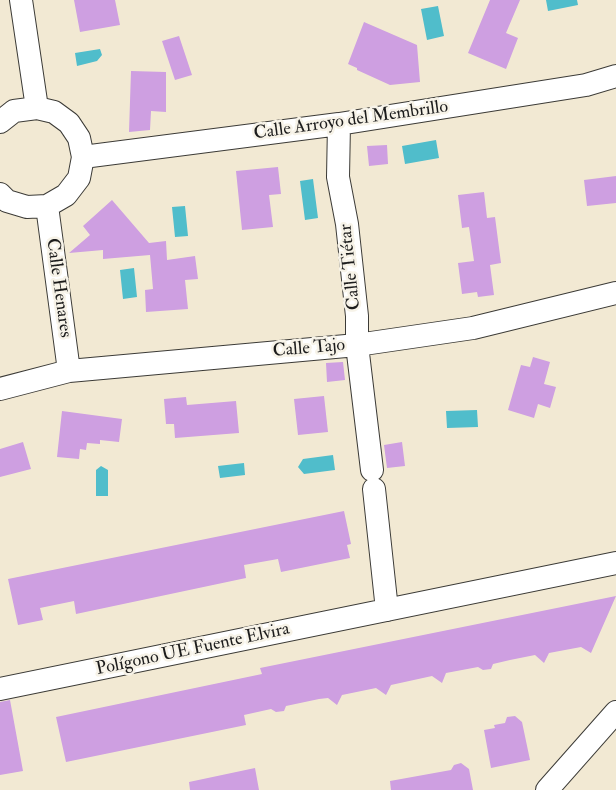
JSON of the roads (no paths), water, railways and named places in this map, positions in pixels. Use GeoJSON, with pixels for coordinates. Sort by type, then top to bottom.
{"type":"FeatureCollection","features":[{"type":"Feature","properties":{"kind":"street"},"geometry":{"type":"LineString","coordinates":[[21,0],[37,108]]}},
{"type":"Feature","properties":{"kind":"street","name":"Calle Arroyo del Membrillo"},"geometry":{"type":"LineString","coordinates":[[83,156],[339,124],[586,85],[616,76]]}},
{"type":"Feature","properties":{"kind":"street"},"geometry":{"type":"LineString","coordinates":[[0,122],[14,111],[37,108],[54,112],[70,123],[79,138],[83,156],[79,178],[66,195],[47,206],[27,207],[7,200],[0,194]]}},
{"type":"Feature","properties":{"kind":"street","name":"Calle Tiétar"},"geometry":{"type":"LineString","coordinates":[[339,124],[338,177],[347,224],[355,298],[357,345],[387,610]]}},
{"type":"Feature","properties":{"kind":"street","name":"Calle Henares"},"geometry":{"type":"LineString","coordinates":[[47,206],[69,371]]}},
{"type":"Feature","properties":{"kind":"street","name":"Calle Tajo"},"geometry":{"type":"LineString","coordinates":[[0,389],[69,371],[357,345],[473,328],[616,293]]}},
{"type":"Feature","properties":{"kind":"street","name":"Polígono UE Fuente Elvira"},"geometry":{"type":"LineString","coordinates":[[0,689],[616,563]]}},
{"type":"Feature","properties":{"kind":"street"},"geometry":{"type":"LineString","coordinates":[[547,790],[616,712]]}},
{"type":"Feature","properties":{"kind":"water"},"geometry":{"type":"Polygon","coordinates":[[[546,0],[577,0],[578,5],[548,11],[546,0]]]}},
{"type":"Feature","properties":{"kind":"water"},"geometry":{"type":"Polygon","coordinates":[[[438,6],[444,36],[427,40],[421,9],[438,6]]]}},
{"type":"Feature","properties":{"kind":"water"},"geometry":{"type":"Polygon","coordinates":[[[100,49],[102,55],[97,61],[77,66],[75,53],[100,49]]]}},
{"type":"Feature","properties":{"kind":"water"},"geometry":{"type":"Polygon","coordinates":[[[436,140],[439,158],[405,164],[402,146],[436,140]]]}},
{"type":"Feature","properties":{"kind":"water"},"geometry":{"type":"Polygon","coordinates":[[[313,179],[318,218],[305,220],[300,181],[313,179]]]}},
{"type":"Feature","properties":{"kind":"water"},"geometry":{"type":"Polygon","coordinates":[[[185,206],[188,236],[175,237],[172,207],[185,206]]]}},
{"type":"Feature","properties":{"kind":"water"},"geometry":{"type":"Polygon","coordinates":[[[134,268],[137,297],[123,299],[120,270],[134,268]]]}},
{"type":"Feature","properties":{"kind":"water"},"geometry":{"type":"Polygon","coordinates":[[[477,410],[478,427],[447,428],[446,411],[477,410]]]}},
{"type":"Feature","properties":{"kind":"water"},"geometry":{"type":"Polygon","coordinates":[[[333,455],[335,470],[304,474],[298,467],[303,459],[333,455]]]}},
{"type":"Feature","properties":{"kind":"water"},"geometry":{"type":"Polygon","coordinates":[[[244,463],[245,475],[220,478],[218,466],[244,463]]]}},
{"type":"Feature","properties":{"kind":"water"},"geometry":{"type":"Polygon","coordinates":[[[101,466],[108,470],[108,496],[96,496],[96,470],[101,466]]]}}]}
